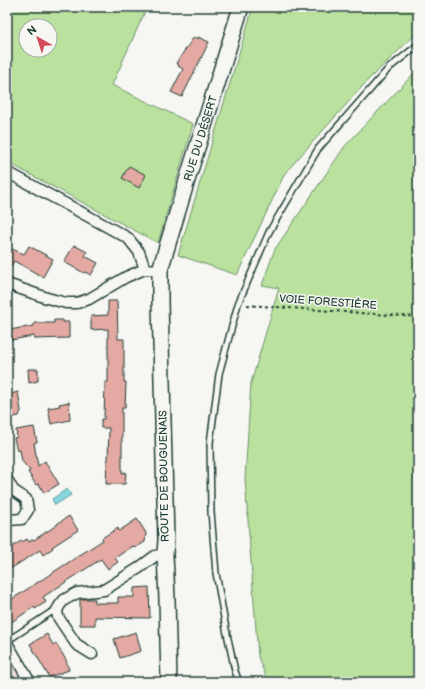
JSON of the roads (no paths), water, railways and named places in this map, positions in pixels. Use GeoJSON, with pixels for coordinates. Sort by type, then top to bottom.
{"type":"FeatureCollection","features":[{"type":"Feature","properties":{"kind":"street","name":"RUE DU DÉSERT"},"geometry":{"type":"LineString","coordinates":[[160,270],[241,7]]}},
{"type":"Feature","properties":{"kind":"street"},"geometry":{"type":"LineString","coordinates":[[7,172],[128,238],[139,252],[145,269]]}},
{"type":"Feature","properties":{"kind":"street"},"geometry":{"type":"LineString","coordinates":[[7,284],[47,298],[66,303],[77,303],[88,299],[126,277],[145,269],[160,270]]}},
{"type":"Feature","properties":{"kind":"street","name":"ROUTE DE BOUGUENAIS"},"geometry":{"type":"LineString","coordinates":[[160,270],[166,532],[165,554],[168,599],[168,682]]}},
{"type":"Feature","properties":{"kind":"street"},"geometry":{"type":"LineString","coordinates":[[7,479],[10,493],[26,499],[28,510],[22,519],[9,520],[7,518]]}},
{"type":"Feature","properties":{"kind":"street"},"geometry":{"type":"LineString","coordinates":[[92,654],[76,644],[58,617],[57,610],[60,605],[64,600],[77,593],[104,590],[155,556],[165,554]]}},
{"type":"Feature","properties":{"kind":"street"},"geometry":{"type":"LineString","coordinates":[[7,642],[11,658],[30,682]]}},
{"type":"Feature","properties":{"kind":"lane"},"geometry":{"type":"LineString","coordinates":[[239,682],[235,671],[226,629],[216,573],[211,512],[210,444],[219,374],[238,304],[269,232],[318,149],[389,68],[418,45]]}},
{"type":"Feature","properties":{"kind":"lane"},"geometry":{"type":"LineString","coordinates":[[7,642],[50,613],[57,610]]}},
{"type":"Feature","properties":{"kind":"water"},"geometry":{"type":"Polygon","coordinates":[[[67,489],[71,495],[55,505],[52,499],[67,489]]]}}]}
